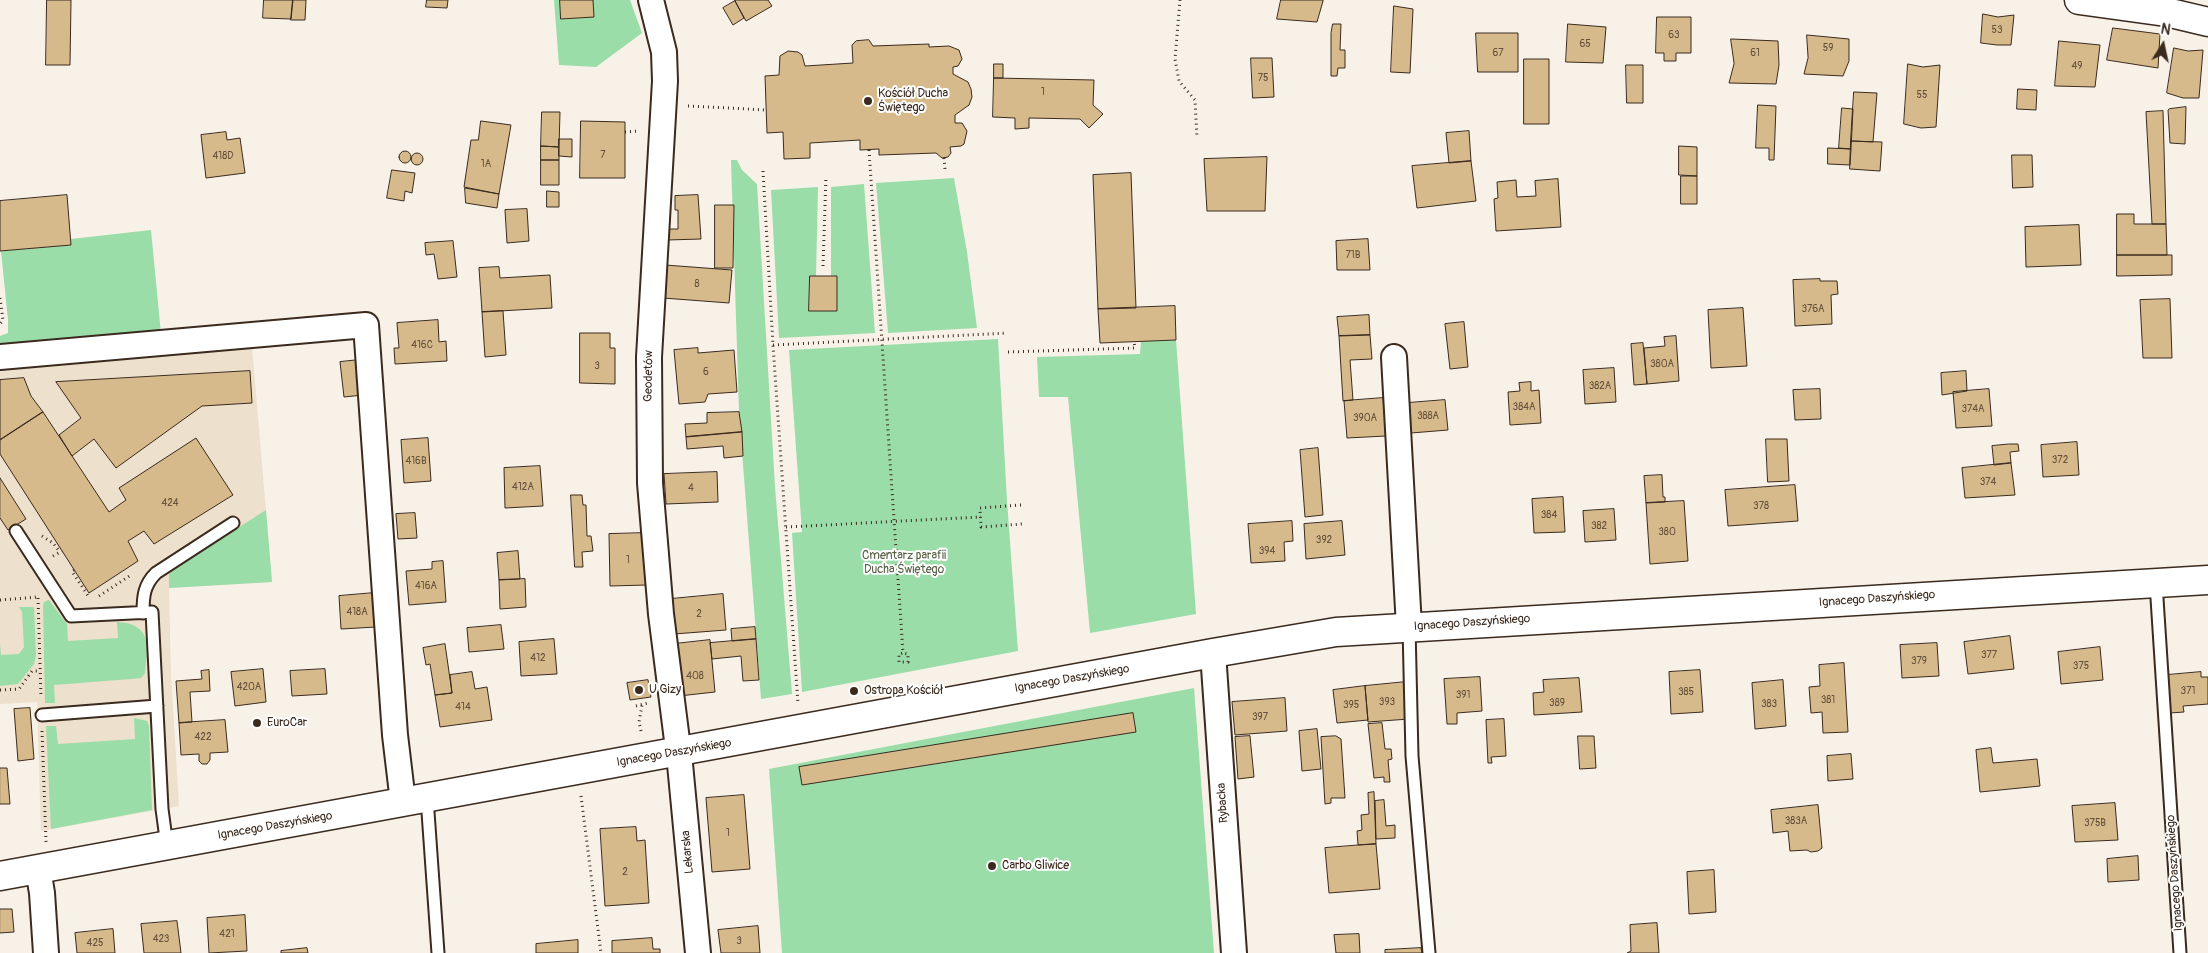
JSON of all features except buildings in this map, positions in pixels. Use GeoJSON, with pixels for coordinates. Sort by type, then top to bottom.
{"type":"FeatureCollection","features":[{"type":"Feature","properties":{"kind":"main road"},"geometry":{"type":"LineString","coordinates":[[2079,0],[2166,12],[2208,22]]}},
{"type":"Feature","properties":{"kind":"main road","name":"Ignacego Daszyńskiego"},"geometry":{"type":"LineString","coordinates":[[0,876],[1213,652],[1336,632],[2208,580]]}},
{"type":"Feature","properties":{"kind":"street","name":"Geodetów"},"geometry":{"type":"LineString","coordinates":[[651,0],[664,52],[665,81],[649,357],[650,483],[661,614],[678,752]]}},
{"type":"Feature","properties":{"kind":"street"},"geometry":{"type":"LineString","coordinates":[[0,357],[366,326],[395,725],[415,800]]}},
{"type":"Feature","properties":{"kind":"street"},"geometry":{"type":"LineString","coordinates":[[1394,357],[1408,627]]}},
{"type":"Feature","properties":{"kind":"street","name":"Rybacka"},"geometry":{"type":"LineString","coordinates":[[1213,652],[1234,953]]}},
{"type":"Feature","properties":{"kind":"street","name":"Lekarska"},"geometry":{"type":"LineString","coordinates":[[678,752],[698,953]]}},
{"type":"Feature","properties":{"kind":"street"},"geometry":{"type":"LineString","coordinates":[[38,869],[42,893],[46,953]]}},
{"type":"Feature","properties":{"kind":"lane"},"geometry":{"type":"LineString","coordinates":[[144,613],[143,594],[149,580],[156,573],[233,522]]}},
{"type":"Feature","properties":{"kind":"lane"},"geometry":{"type":"LineString","coordinates":[[16,531],[72,616],[152,612],[162,809],[166,846]]}},
{"type":"Feature","properties":{"kind":"lane","name":"Ignacego Daszyńskiego"},"geometry":{"type":"LineString","coordinates":[[2156,583],[2180,953]]}},
{"type":"Feature","properties":{"kind":"lane"},"geometry":{"type":"LineString","coordinates":[[1408,627],[1412,756],[1429,953]]}},
{"type":"Feature","properties":{"kind":"lane"},"geometry":{"type":"LineString","coordinates":[[42,715],[156,706]]}},
{"type":"Feature","properties":{"kind":"lane"},"geometry":{"type":"LineString","coordinates":[[415,800],[438,953]]}},
{"type":"Feature","properties":{"kind":"path"},"geometry":{"type":"LineString","coordinates":[[1180,0],[1175,59],[1179,81],[1195,100],[1197,138]]}},
{"type":"Feature","properties":{"kind":"path"},"geometry":{"type":"LineString","coordinates":[[688,106],[766,110]]}},
{"type":"Feature","properties":{"kind":"path"},"geometry":{"type":"LineString","coordinates":[[869,150],[903,653]]}},
{"type":"Feature","properties":{"kind":"path"},"geometry":{"type":"LineString","coordinates":[[944,158],[944,169]]}},
{"type":"Feature","properties":{"kind":"path"},"geometry":{"type":"LineString","coordinates":[[763,171],[798,706]]}},
{"type":"Feature","properties":{"kind":"path"},"geometry":{"type":"LineString","coordinates":[[823,266],[826,176]]}},
{"type":"Feature","properties":{"kind":"path"},"geometry":{"type":"LineString","coordinates":[[0,298],[3,320],[0,324]]}},
{"type":"Feature","properties":{"kind":"path"},"geometry":{"type":"LineString","coordinates":[[773,345],[1007,333]]}},
{"type":"Feature","properties":{"kind":"path"},"geometry":{"type":"LineString","coordinates":[[1008,352],[1134,348],[1134,342]]}},
{"type":"Feature","properties":{"kind":"path"},"geometry":{"type":"LineString","coordinates":[[1021,506],[980,508],[981,527],[1022,524]]}},
{"type":"Feature","properties":{"kind":"path"},"geometry":{"type":"LineString","coordinates":[[786,527],[981,517]]}},
{"type":"Feature","properties":{"kind":"path"},"geometry":{"type":"LineString","coordinates":[[53,543],[61,552],[54,556]]}},
{"type":"Feature","properties":{"kind":"path"},"geometry":{"type":"LineString","coordinates":[[74,570],[72,571],[86,594]]}},
{"type":"Feature","properties":{"kind":"path"},"geometry":{"type":"LineString","coordinates":[[82,598],[89,600],[96,598],[137,571]]}},
{"type":"Feature","properties":{"kind":"path"},"geometry":{"type":"LineString","coordinates":[[0,600],[38,598]]}},
{"type":"Feature","properties":{"kind":"path"},"geometry":{"type":"LineString","coordinates":[[0,690],[19,689],[32,672],[40,671]]}},
{"type":"Feature","properties":{"kind":"path"},"geometry":{"type":"LineString","coordinates":[[642,705],[639,722],[643,737]]}},
{"type":"Feature","properties":{"kind":"path"},"geometry":{"type":"LineString","coordinates":[[577,770],[601,953]]}},
{"type":"Feature","properties":{"kind":"shaded area"},"geometry":{"type":"Polygon","coordinates":[[[252,346],[272,582],[169,588],[171,675],[179,806],[41,831],[37,702],[0,704],[0,367],[252,346]]]}},
{"type":"Feature","properties":{"kind":"green space"},"geometry":{"type":"Polygon","coordinates":[[[554,0],[630,0],[642,33],[596,67],[559,65],[554,0]]]}},
{"type":"Feature","properties":{"kind":"green space"},"geometry":{"type":"Polygon","coordinates":[[[731,160],[737,160],[742,170],[757,184],[775,487],[792,694],[761,699],[739,412],[731,160]]]}},
{"type":"Feature","properties":{"kind":"green space"},"geometry":{"type":"Polygon","coordinates":[[[954,178],[967,252],[977,328],[888,333],[876,183],[954,178]]]}},
{"type":"Feature","properties":{"kind":"green space"},"geometry":{"type":"Polygon","coordinates":[[[864,184],[875,333],[779,338],[771,190],[818,187],[816,276],[810,276],[809,311],[837,311],[837,276],[831,276],[831,187],[864,184]]]}},
{"type":"Feature","properties":{"kind":"green space"},"geometry":{"type":"Polygon","coordinates":[[[151,230],[161,334],[13,348],[9,344],[0,344],[0,336],[8,333],[1,251],[71,244],[71,239],[151,230]]]}},
{"type":"Feature","properties":{"kind":"green space","name":"Cmentarz parafii Ducha Świętego"},"geometry":{"type":"Polygon","coordinates":[[[998,339],[1018,651],[802,692],[792,533],[802,532],[789,350],[998,339]]]}},
{"type":"Feature","properties":{"kind":"green space"},"geometry":{"type":"Polygon","coordinates":[[[1176,340],[1196,614],[1090,633],[1068,397],[1039,397],[1037,357],[1140,354],[1141,341],[1176,340]]]}},
{"type":"Feature","properties":{"kind":"green space"},"geometry":{"type":"Polygon","coordinates":[[[266,510],[272,582],[169,588],[169,572],[266,510]]]}},
{"type":"Feature","properties":{"kind":"green space"},"geometry":{"type":"Polygon","coordinates":[[[49,600],[67,624],[68,641],[118,638],[117,622],[137,627],[142,632],[147,645],[145,673],[141,678],[54,685],[55,703],[45,703],[43,606],[44,602],[49,600]]]}},
{"type":"Feature","properties":{"kind":"green space"},"geometry":{"type":"Polygon","coordinates":[[[19,607],[34,607],[36,655],[34,664],[18,684],[0,686],[0,644],[1,655],[19,654],[24,647],[22,612],[19,607]]]}},
{"type":"Feature","properties":{"kind":"green space","name":"Carbo Gliwice"},"geometry":{"type":"Polygon","coordinates":[[[1194,688],[1214,953],[782,953],[769,769],[1194,688]]]}},
{"type":"Feature","properties":{"kind":"green space"},"geometry":{"type":"Polygon","coordinates":[[[134,718],[147,721],[149,726],[152,810],[51,829],[46,726],[56,726],[58,744],[135,739],[134,718]]]}},
{"type":"Feature","properties":{"kind":"place","name":"Kościół Ducha Świętego"},"geometry":{"type":"Point","coordinates":[868,101]}},
{"type":"Feature","properties":{"kind":"place","name":"U Gizy"},"geometry":{"type":"Point","coordinates":[639,690]}},
{"type":"Feature","properties":{"kind":"place","name":"Ostropa Kościół"},"geometry":{"type":"Point","coordinates":[854,691]}},
{"type":"Feature","properties":{"kind":"place","name":"EuroCar"},"geometry":{"type":"Point","coordinates":[257,723]}},
{"type":"Feature","properties":{"kind":"place","name":"Carbo Gliwice"},"geometry":{"type":"Point","coordinates":[992,866]}}]}
